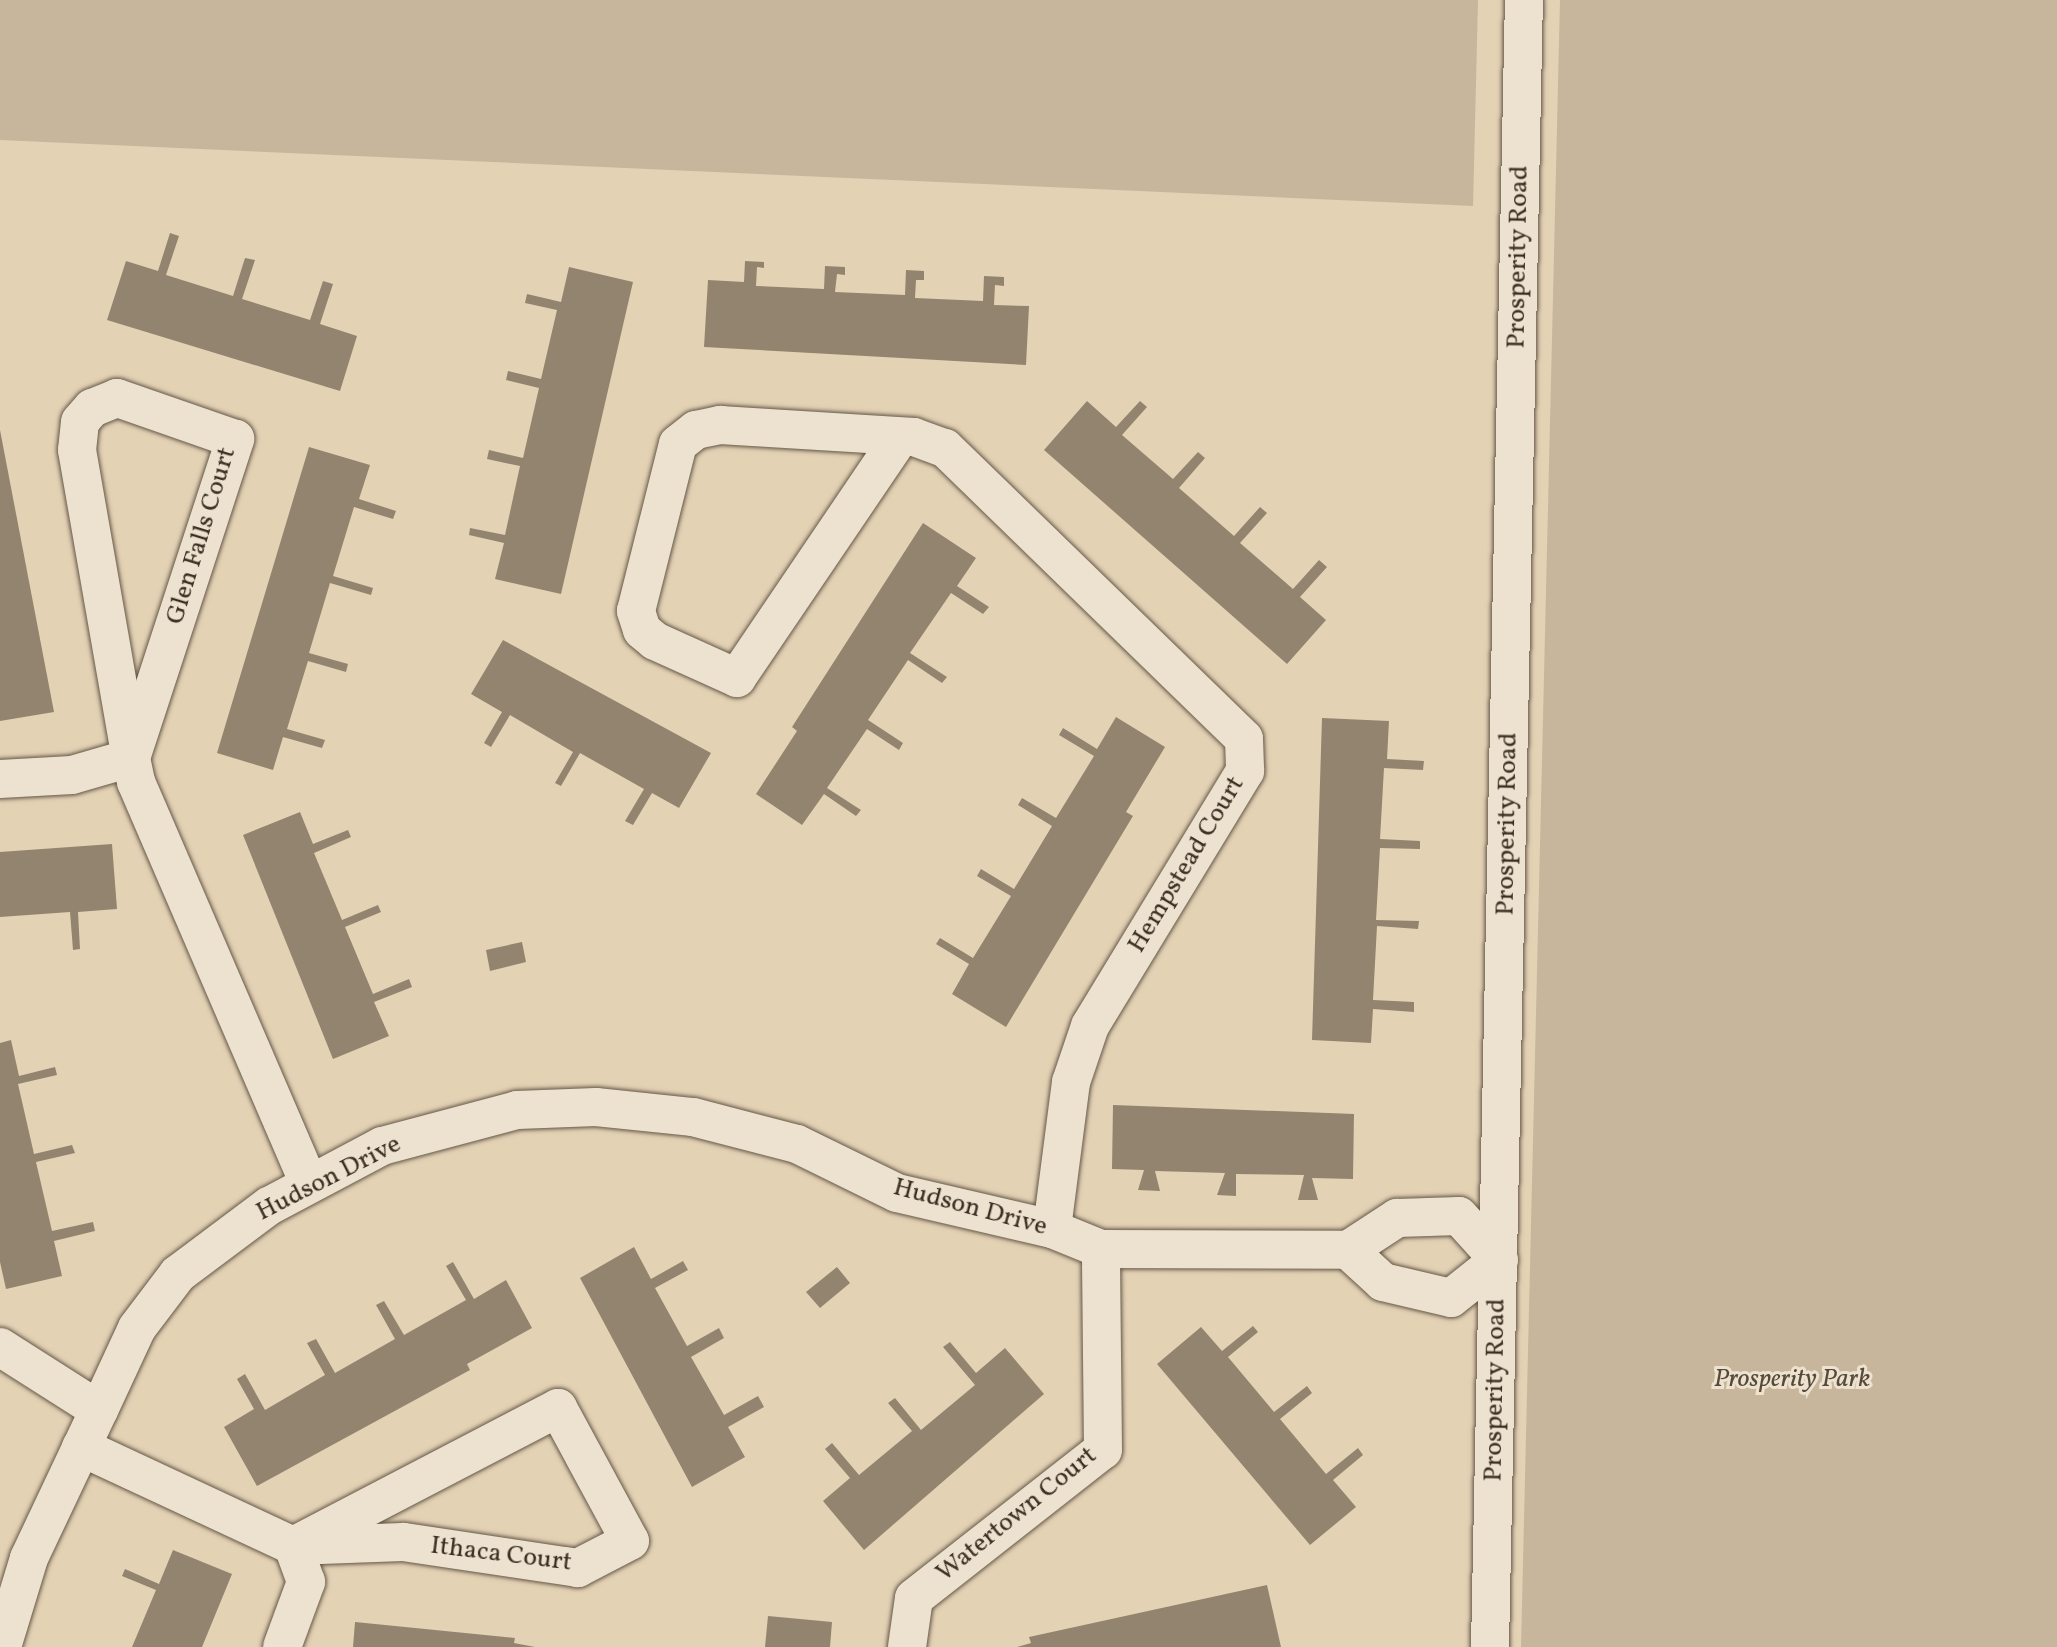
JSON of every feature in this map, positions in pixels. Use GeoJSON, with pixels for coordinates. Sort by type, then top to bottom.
{"type":"FeatureCollection","features":[{"type":"Feature","properties":{"kind":"street","name":"Prosperity Road"},"geometry":{"type":"LineString","coordinates":[[1490,1647],[1524,0]]}},
{"type":"Feature","properties":{"kind":"street","name":"Glen Falls Court"},"geometry":{"type":"LineString","coordinates":[[131,758],[235,439],[117,398],[92,408],[80,422],[77,450],[131,758],[151,823],[309,1183]]}},
{"type":"Feature","properties":{"kind":"street","name":"Hempstead Court"},"geometry":{"type":"LineString","coordinates":[[900,437],[737,678],[642,630],[636,611],[678,444],[696,430],[720,425],[900,437],[945,448],[1244,739],[1245,771],[1090,1026],[1071,1082],[1052,1229]]}},
{"type":"Feature","properties":{"kind":"street"},"geometry":{"type":"LineString","coordinates":[[0,779],[72,775],[131,758]]}},
{"type":"Feature","properties":{"kind":"street","name":"Hudson Drive"},"geometry":{"type":"LineString","coordinates":[[2,1647],[29,1558],[137,1328],[178,1274],[218,1240],[309,1183],[382,1146],[517,1110],[596,1107],[693,1117],[797,1144],[897,1193],[1052,1229],[1101,1249],[1348,1250]]}},
{"type":"Feature","properties":{"kind":"street"},"geometry":{"type":"LineString","coordinates":[[1459,1216],[1499,1260],[1451,1298],[1383,1282],[1348,1250],[1397,1219],[1459,1216]]}},
{"type":"Feature","properties":{"kind":"street","name":"Watertown Court"},"geometry":{"type":"LineString","coordinates":[[907,1647],[914,1598],[1103,1450],[1101,1249]]}},
{"type":"Feature","properties":{"kind":"street"},"geometry":{"type":"LineString","coordinates":[[0,1347],[99,1410]]}},
{"type":"Feature","properties":{"kind":"street","name":"Ithaca Court"},"geometry":{"type":"LineString","coordinates":[[81,1447],[293,1546],[403,1542],[578,1568],[630,1541],[558,1408],[293,1546]]}},
{"type":"Feature","properties":{"kind":"street"},"geometry":{"type":"LineString","coordinates":[[282,1647],[306,1582],[293,1546]]}},
{"type":"Feature","properties":{"kind":"green space"},"geometry":{"type":"Polygon","coordinates":[[[0,0],[1478,0],[1473,206],[0,140],[0,0]]]}},
{"type":"Feature","properties":{"kind":"green space","name":"Prosperity Park"},"geometry":{"type":"Polygon","coordinates":[[[1560,0],[2057,0],[2057,1647],[1521,1647],[1560,0]]]}},
{"type":"Feature","properties":{"kind":"building"},"geometry":{"type":"Polygon","coordinates":[[[170,233],[179,236],[166,275],[233,296],[245,258],[255,260],[242,299],[310,320],[323,281],[333,284],[320,324],[357,336],[340,391],[107,320],[126,261],[158,271],[170,233]]]}},
{"type":"Feature","properties":{"kind":"building"},"geometry":{"type":"Polygon","coordinates":[[[745,261],[764,262],[764,268],[757,267],[756,286],[824,289],[825,266],[845,267],[845,275],[837,274],[835,292],[905,295],[906,270],[924,271],[924,280],[916,280],[915,298],[983,301],[984,276],[1004,277],[1004,286],[995,285],[994,305],[1029,306],[1026,365],[704,347],[708,280],[744,282],[745,261]]]}},
{"type":"Feature","properties":{"kind":"building"},"geometry":{"type":"Polygon","coordinates":[[[569,267],[633,282],[561,594],[495,579],[504,543],[469,535],[470,528],[505,535],[520,466],[487,459],[489,450],[523,458],[539,388],[506,380],[508,371],[541,379],[557,310],[525,303],[527,294],[561,302],[569,267]]]}},
{"type":"Feature","properties":{"kind":"building"},"geometry":{"type":"Polygon","coordinates":[[[1087,401],[1116,427],[1140,401],[1147,407],[1122,435],[1173,479],[1198,452],[1205,458],[1179,488],[1234,536],[1260,507],[1267,513],[1240,543],[1293,589],[1319,560],[1327,567],[1300,597],[1326,620],[1287,664],[1044,450],[1087,401]]]}},
{"type":"Feature","properties":{"kind":"building"},"geometry":{"type":"Polygon","coordinates":[[[0,430],[54,712],[0,721],[0,430]]]}},
{"type":"Feature","properties":{"kind":"building"},"geometry":{"type":"Polygon","coordinates":[[[309,447],[370,465],[359,499],[396,511],[393,519],[354,507],[333,576],[373,588],[371,595],[330,583],[309,653],[348,664],[346,672],[308,661],[287,729],[325,740],[322,748],[283,737],[273,770],[217,753],[309,447]]]}},
{"type":"Feature","properties":{"kind":"building"},"geometry":{"type":"Polygon","coordinates":[[[923,523],[976,558],[957,586],[989,607],[983,614],[951,593],[910,653],[947,677],[942,683],[908,660],[868,720],[903,743],[899,750],[867,729],[827,788],[861,810],[856,816],[824,794],[802,825],[756,794],[797,731],[792,727],[923,523]]]}},
{"type":"Feature","properties":{"kind":"building"},"geometry":{"type":"Polygon","coordinates":[[[503,640],[711,753],[679,808],[652,793],[633,825],[625,821],[644,789],[580,753],[561,786],[555,783],[573,752],[510,715],[491,747],[484,743],[502,712],[471,694],[503,640]]]}},
{"type":"Feature","properties":{"kind":"building"},"geometry":{"type":"Polygon","coordinates":[[[1116,717],[1165,747],[1126,812],[1133,816],[1006,1027],[952,994],[969,964],[936,944],[940,938],[973,958],[1011,896],[977,876],[981,869],[1014,889],[1052,826],[1018,805],[1022,798],[1056,818],[1094,756],[1059,735],[1063,728],[1097,749],[1116,717]]]}},
{"type":"Feature","properties":{"kind":"building"},"geometry":{"type":"Polygon","coordinates":[[[1322,718],[1389,721],[1387,759],[1424,761],[1423,770],[1384,768],[1380,839],[1420,841],[1420,849],[1380,848],[1376,920],[1419,921],[1418,929],[1377,926],[1373,1000],[1414,1002],[1414,1012],[1373,1009],[1371,1043],[1312,1040],[1322,718]]]}},
{"type":"Feature","properties":{"kind":"building"},"geometry":{"type":"Polygon","coordinates":[[[300,812],[313,844],[348,830],[351,837],[314,853],[342,920],[378,905],[381,912],[345,927],[373,994],[409,979],[412,987],[374,1002],[389,1036],[333,1059],[243,835],[300,812]]]}},
{"type":"Feature","properties":{"kind":"building"},"geometry":{"type":"Polygon","coordinates":[[[112,844],[117,909],[78,912],[80,949],[73,950],[70,912],[0,917],[0,852],[112,844]]]}},
{"type":"Feature","properties":{"kind":"building"},"geometry":{"type":"Polygon","coordinates":[[[522,942],[526,962],[490,971],[486,950],[522,942]]]}},
{"type":"Feature","properties":{"kind":"building"},"geometry":{"type":"Polygon","coordinates":[[[11,1040],[19,1076],[55,1067],[57,1075],[18,1084],[34,1154],[72,1145],[75,1153],[36,1162],[52,1231],[93,1222],[95,1231],[54,1241],[62,1276],[6,1289],[0,1262],[0,1043],[11,1040]]]}},
{"type":"Feature","properties":{"kind":"building"},"geometry":{"type":"Polygon","coordinates":[[[1113,1105],[1354,1114],[1353,1179],[1312,1178],[1318,1200],[1298,1200],[1304,1175],[1236,1174],[1236,1196],[1217,1195],[1225,1173],[1155,1171],[1160,1191],[1138,1190],[1144,1170],[1112,1169],[1113,1105]]]}},
{"type":"Feature","properties":{"kind":"building"},"geometry":{"type":"Polygon","coordinates":[[[634,1247],[651,1279],[683,1261],[688,1270],[655,1288],[687,1346],[719,1328],[724,1338],[691,1357],[724,1415],[758,1396],[764,1407],[728,1427],[745,1457],[692,1487],[580,1278],[634,1247]]]}},
{"type":"Feature","properties":{"kind":"building"},"geometry":{"type":"Polygon","coordinates":[[[453,1262],[474,1299],[506,1280],[532,1328],[467,1364],[470,1370],[257,1486],[224,1427],[254,1409],[237,1379],[245,1374],[265,1410],[325,1375],[307,1343],[316,1339],[335,1373],[395,1339],[376,1305],[384,1301],[404,1335],[466,1300],[446,1266],[453,1262]]]}},
{"type":"Feature","properties":{"kind":"building"},"geometry":{"type":"Polygon","coordinates":[[[837,1267],[850,1283],[820,1308],[806,1292],[837,1267]]]}},
{"type":"Feature","properties":{"kind":"building"},"geometry":{"type":"Polygon","coordinates":[[[1253,1326],[1258,1332],[1228,1357],[1274,1412],[1307,1386],[1312,1393],[1280,1419],[1326,1474],[1358,1448],[1363,1455],[1333,1480],[1356,1507],[1310,1545],[1157,1364],[1201,1327],[1222,1351],[1253,1326]]]}},
{"type":"Feature","properties":{"kind":"building"},"geometry":{"type":"Polygon","coordinates":[[[950,1342],[976,1373],[1005,1348],[1044,1394],[864,1550],[823,1501],[850,1478],[825,1449],[832,1443],[859,1475],[912,1431],[888,1403],[895,1398],[921,1430],[975,1385],[943,1347],[950,1342]]]}},
{"type":"Feature","properties":{"kind":"building"},"geometry":{"type":"Polygon","coordinates":[[[173,1550],[232,1574],[202,1647],[132,1647],[156,1590],[122,1576],[125,1569],[159,1584],[173,1550]]]}},
{"type":"Feature","properties":{"kind":"building"},"geometry":{"type":"Polygon","coordinates":[[[1267,1585],[1281,1647],[1017,1647],[1031,1643],[1029,1637],[1267,1585]]]}},
{"type":"Feature","properties":{"kind":"building"},"geometry":{"type":"Polygon","coordinates":[[[768,1616],[832,1622],[830,1647],[765,1647],[768,1616]]]}},
{"type":"Feature","properties":{"kind":"building"},"geometry":{"type":"Polygon","coordinates":[[[355,1622],[515,1638],[514,1643],[535,1647],[353,1647],[355,1622]]]}}]}
